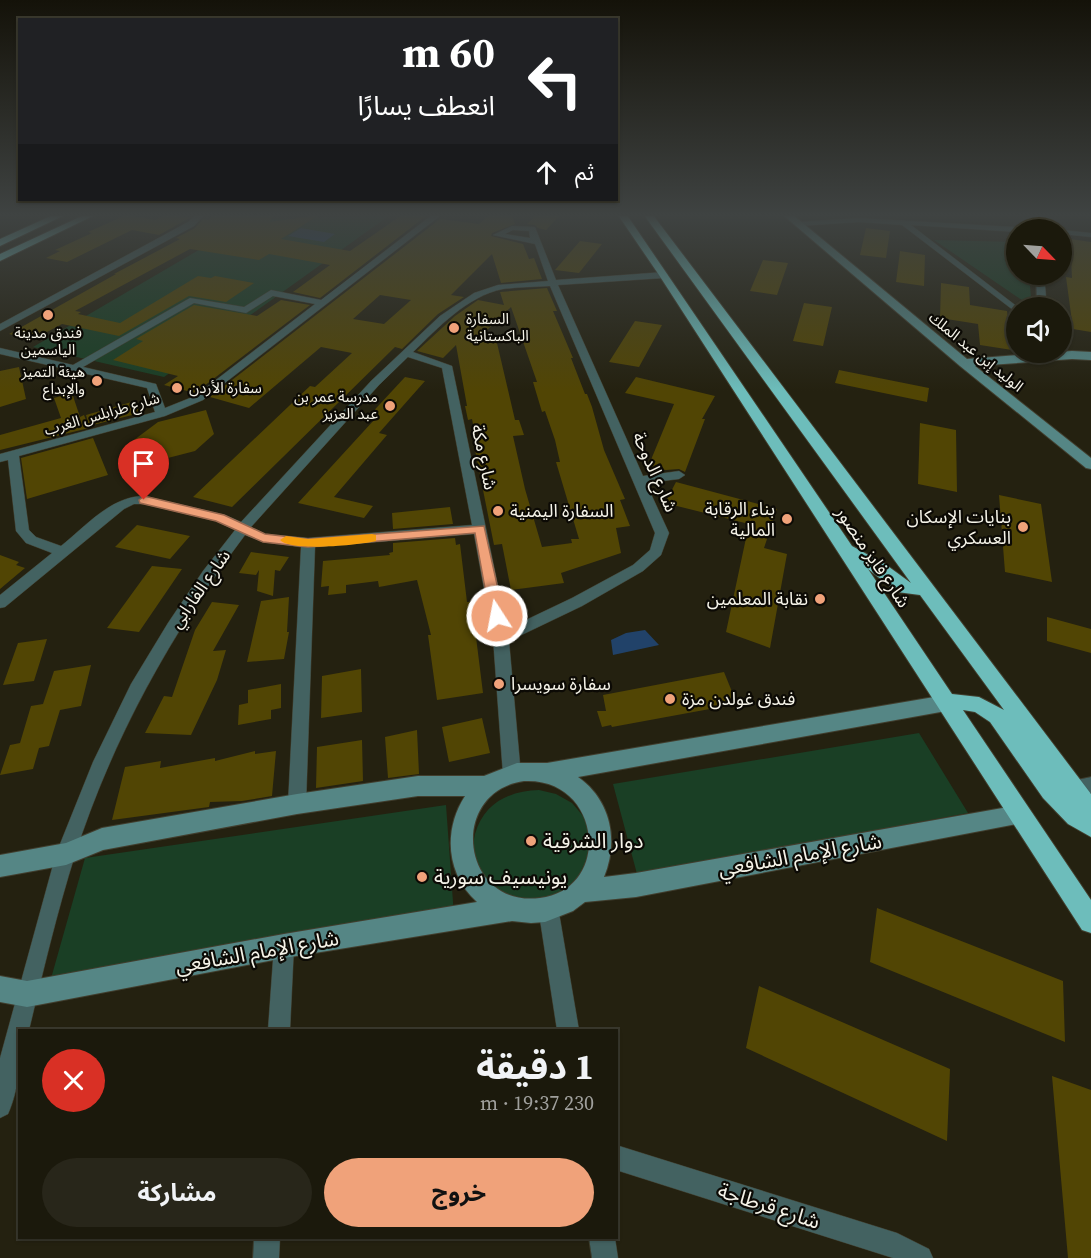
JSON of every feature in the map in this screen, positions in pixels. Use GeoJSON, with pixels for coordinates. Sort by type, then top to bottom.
{"type":"FeatureCollection","features":[{"type":"Feature","properties":{"kind":"highway","name":"شارع فايز منصور"},"geometry":{"type":"LineString","coordinates":[[664,274],[1091,921]]}},
{"type":"Feature","properties":{"kind":"highway","name":"شارع فايز منصور"},"geometry":{"type":"LineString","coordinates":[[692,274],[922,584],[1082,786],[1091,812]]}},
{"type":"Feature","properties":{"kind":"highway"},"geometry":{"type":"LineString","coordinates":[[844,549],[879,568],[903,588],[916,590],[922,584]]}},
{"type":"Feature","properties":{"kind":"highway"},"geometry":{"type":"LineString","coordinates":[[946,703],[970,702],[989,709],[997,716],[1052,793],[1074,815],[1091,827]]}},
{"type":"Feature","properties":{"kind":"street"},"geometry":{"type":"LineString","coordinates":[[0,328],[100,274]]}},
{"type":"Feature","properties":{"kind":"street","name":"شارع طرابلس الغرب"},"geometry":{"type":"LineString","coordinates":[[0,458],[161,414],[199,398],[361,274]]}},
{"type":"Feature","properties":{"kind":"street","name":"شارع الدوحة"},"geometry":{"type":"LineString","coordinates":[[501,638],[638,568],[656,552],[662,533],[549,274]]}},
{"type":"Feature","properties":{"kind":"street","name":"شارع الفارابي"},"geometry":{"type":"LineString","coordinates":[[19,1029],[66,854],[102,762],[137,689],[173,627],[208,574],[244,528],[375,383],[443,318],[477,295],[501,287],[664,274]]}},
{"type":"Feature","properties":{"kind":"street","name":"الوليد إبن عبد الملك"},"geometry":{"type":"LineString","coordinates":[[863,274],[964,363],[994,375],[1091,465]]}},
{"type":"Feature","properties":{"kind":"street","name":"الوليد إبن عبد الملك"},"geometry":{"type":"LineString","coordinates":[[868,274],[1091,453]]}},
{"type":"Feature","properties":{"kind":"street"},"geometry":{"type":"LineString","coordinates":[[969,274],[1006,302]]}},
{"type":"Feature","properties":{"kind":"street"},"geometry":{"type":"LineString","coordinates":[[74,368],[193,300],[246,310],[271,293],[323,303]]}},
{"type":"Feature","properties":{"kind":"street"},"geometry":{"type":"LineString","coordinates":[[0,351],[152,386],[161,414]]}},
{"type":"Feature","properties":{"kind":"street","name":"شارع مكة"},"geometry":{"type":"LineString","coordinates":[[406,353],[447,366],[501,638],[512,775]]}},
{"type":"Feature","properties":{"kind":"street"},"geometry":{"type":"LineString","coordinates":[[964,363],[1072,355],[1091,356]]}},
{"type":"Feature","properties":{"kind":"street"},"geometry":{"type":"LineString","coordinates":[[994,375],[1045,363],[1091,362]]}},
{"type":"Feature","properties":{"kind":"street"},"geometry":{"type":"LineString","coordinates":[[13,454],[23,531],[31,540],[63,552]]}},
{"type":"Feature","properties":{"kind":"street"},"geometry":{"type":"LineString","coordinates":[[639,480],[679,476]]}},
{"type":"Feature","properties":{"kind":"street"},"geometry":{"type":"LineString","coordinates":[[0,603],[119,506],[132,500],[144,500],[207,514],[263,538],[308,543],[480,529]]}},
{"type":"Feature","properties":{"kind":"street"},"geometry":{"type":"LineString","coordinates":[[297,804],[308,543]]}},
{"type":"Feature","properties":{"kind":"street"},"geometry":{"type":"LineString","coordinates":[[545,773],[568,782],[588,797],[600,819],[603,844],[596,869],[579,891],[565,901],[548,907],[515,908],[492,900],[474,884],[462,864],[458,842],[462,820],[473,801],[488,786],[512,775],[529,772],[545,773],[946,703]]}},
{"type":"Feature","properties":{"kind":"street"},"geometry":{"type":"LineString","coordinates":[[0,866],[66,854],[102,839],[297,804],[418,786],[488,786]]}},
{"type":"Feature","properties":{"kind":"street","name":"شارع الإمام الشافعي"},"geometry":{"type":"LineString","coordinates":[[579,891],[636,885],[1019,815]]}},
{"type":"Feature","properties":{"kind":"street"},"geometry":{"type":"LineString","coordinates":[[548,907],[568,1029]]}},
{"type":"Feature","properties":{"kind":"street","name":"شارع الإمام الشافعي"},"geometry":{"type":"LineString","coordinates":[[0,989],[27,994],[284,946],[515,908]]}},
{"type":"Feature","properties":{"kind":"street"},"geometry":{"type":"LineString","coordinates":[[279,1029],[284,946]]}},
{"type":"Feature","properties":{"kind":"street","name":"شارع الفارابي"},"geometry":{"type":"LineString","coordinates":[[0,1106],[18,1031]]}},
{"type":"Feature","properties":{"kind":"street","name":"شارع قرطاجة"},"geometry":{"type":"LineString","coordinates":[[618,1158],[897,1246],[920,1258]]}},
{"type":"Feature","properties":{"kind":"street"},"geometry":{"type":"LineString","coordinates":[[266,1258],[267,1239]]}},
{"type":"Feature","properties":{"kind":"street"},"geometry":{"type":"LineString","coordinates":[[602,1239],[605,1258]]}},
{"type":"Feature","properties":{"kind":"green space"},"geometry":{"type":"Polygon","coordinates":[[[158,274],[308,274],[164,377],[33,347],[158,274]]]}},
{"type":"Feature","properties":{"kind":"green space"},"geometry":{"type":"Polygon","coordinates":[[[983,274],[1006,274],[1006,285],[1030,285],[1031,297],[1017,297],[983,274]]]}},
{"type":"Feature","properties":{"kind":"green space"},"geometry":{"type":"Polygon","coordinates":[[[919,733],[968,813],[637,874],[613,784],[919,733]]]}},
{"type":"Feature","properties":{"kind":"green space"},"geometry":{"type":"Polygon","coordinates":[[[539,790],[556,794],[572,803],[584,817],[591,834],[591,852],[573,887],[536,903],[496,892],[477,865],[473,848],[479,823],[491,807],[508,796],[539,790]]]}},
{"type":"Feature","properties":{"kind":"green space"},"geometry":{"type":"Polygon","coordinates":[[[446,805],[454,916],[50,982],[85,858],[446,805]]]}},
{"type":"Feature","properties":{"kind":"water"},"geometry":{"type":"Polygon","coordinates":[[[645,630],[659,645],[613,655],[611,640],[626,633],[645,630]]]}},
{"type":"Feature","properties":{"kind":"building"},"geometry":{"type":"Polygon","coordinates":[[[114,274],[144,274],[75,311],[81,312],[78,314],[120,323],[198,276],[211,278],[215,276],[254,283],[226,302],[189,296],[119,336],[62,324],[32,340],[9,334],[116,274],[114,274]]]}},
{"type":"Feature","properties":{"kind":"building"},"geometry":{"type":"Polygon","coordinates":[[[318,274],[351,274],[320,298],[293,292],[318,274]]]}},
{"type":"Feature","properties":{"kind":"building"},"geometry":{"type":"Polygon","coordinates":[[[369,274],[472,274],[451,295],[464,297],[438,314],[402,349],[395,347],[232,507],[193,497],[310,386],[315,387],[352,353],[321,347],[249,408],[210,397],[369,274]],[[380,295],[353,319],[384,324],[411,300],[380,295]]]}},
{"type":"Feature","properties":{"kind":"building"},"geometry":{"type":"Polygon","coordinates":[[[498,274],[540,274],[542,279],[501,283],[498,274]]]}},
{"type":"Feature","properties":{"kind":"building"},"geometry":{"type":"Polygon","coordinates":[[[757,274],[784,274],[777,295],[750,291],[757,274]]]}},
{"type":"Feature","properties":{"kind":"building"},"geometry":{"type":"Polygon","coordinates":[[[897,274],[924,274],[924,286],[896,282],[897,274]]]}},
{"type":"Feature","properties":{"kind":"building"},"geometry":{"type":"Polygon","coordinates":[[[1072,274],[1091,274],[1091,332],[1073,329],[1072,297],[1069,297],[1067,285],[1072,285],[1072,274]]]}},
{"type":"Feature","properties":{"kind":"building"},"geometry":{"type":"Polygon","coordinates":[[[941,283],[969,287],[970,305],[1006,311],[1006,349],[980,345],[978,324],[940,318],[941,283]]]}},
{"type":"Feature","properties":{"kind":"building"},"geometry":{"type":"Polygon","coordinates":[[[547,288],[557,311],[553,311],[592,407],[604,450],[625,499],[620,500],[630,526],[616,528],[621,553],[561,573],[564,583],[511,590],[502,544],[494,545],[475,450],[478,450],[472,419],[468,420],[465,406],[467,406],[456,345],[443,358],[417,351],[455,316],[478,300],[504,305],[500,292],[547,288]],[[511,307],[483,334],[497,343],[515,420],[519,420],[524,435],[513,436],[542,547],[572,543],[571,539],[579,539],[556,462],[560,462],[555,440],[545,411],[542,412],[533,382],[537,382],[511,307]]]}},
{"type":"Feature","properties":{"kind":"building"},"geometry":{"type":"Polygon","coordinates":[[[281,300],[310,305],[195,393],[164,385],[178,376],[113,360],[143,341],[136,339],[194,305],[257,316],[281,300]]]}},
{"type":"Feature","properties":{"kind":"building"},"geometry":{"type":"Polygon","coordinates":[[[804,303],[832,307],[823,346],[793,341],[804,303]]]}},
{"type":"Feature","properties":{"kind":"building"},"geometry":{"type":"Polygon","coordinates":[[[635,321],[662,325],[639,367],[609,362],[635,321]]]}},
{"type":"Feature","properties":{"kind":"building"},"geometry":{"type":"Polygon","coordinates":[[[19,367],[26,399],[0,407],[0,371],[19,367]]]}},
{"type":"Feature","properties":{"kind":"building"},"geometry":{"type":"Polygon","coordinates":[[[839,370],[929,388],[927,402],[835,383],[839,370]]]}},
{"type":"Feature","properties":{"kind":"building"},"geometry":{"type":"Polygon","coordinates":[[[405,377],[425,381],[379,433],[387,435],[334,497],[373,506],[364,518],[298,503],[374,420],[367,418],[405,377]]]}},
{"type":"Feature","properties":{"kind":"building"},"geometry":{"type":"Polygon","coordinates":[[[636,377],[715,396],[702,419],[705,419],[685,472],[679,469],[666,470],[648,467],[674,404],[625,393],[636,377]]]}},
{"type":"Feature","properties":{"kind":"building"},"geometry":{"type":"Polygon","coordinates":[[[72,393],[80,417],[84,415],[89,428],[0,450],[0,435],[61,418],[54,398],[72,393]]]}},
{"type":"Feature","properties":{"kind":"building"},"geometry":{"type":"Polygon","coordinates":[[[135,401],[140,413],[89,426],[86,415],[135,401]]]}},
{"type":"Feature","properties":{"kind":"building"},"geometry":{"type":"Polygon","coordinates":[[[206,410],[214,434],[195,451],[164,459],[139,455],[134,440],[158,422],[206,410]]]}},
{"type":"Feature","properties":{"kind":"building"},"geometry":{"type":"Polygon","coordinates":[[[920,423],[956,430],[957,492],[918,484],[920,423]]]}},
{"type":"Feature","properties":{"kind":"building"},"geometry":{"type":"Polygon","coordinates":[[[93,438],[108,475],[27,499],[21,458],[93,438]]]}},
{"type":"Feature","properties":{"kind":"building"},"geometry":{"type":"Polygon","coordinates":[[[676,482],[777,509],[764,548],[787,554],[770,648],[726,632],[749,524],[665,503],[676,482]]]}},
{"type":"Feature","properties":{"kind":"building","name":"بنايات الإسكان العسكري"},"geometry":{"type":"Polygon","coordinates":[[[999,495],[1041,504],[1052,582],[1005,572],[999,495]]]}},
{"type":"Feature","properties":{"kind":"building"},"geometry":{"type":"Polygon","coordinates":[[[450,507],[453,524],[393,529],[392,513],[450,507]]]}},
{"type":"Feature","properties":{"kind":"building"},"geometry":{"type":"Polygon","coordinates":[[[137,525],[190,536],[170,559],[115,547],[137,525]]]}},
{"type":"Feature","properties":{"kind":"building"},"geometry":{"type":"Polygon","coordinates":[[[455,538],[456,545],[460,544],[467,602],[484,601],[486,612],[473,613],[483,693],[437,700],[428,635],[431,635],[417,580],[379,587],[378,581],[346,585],[346,593],[328,595],[329,586],[321,587],[323,561],[390,555],[389,553],[393,552],[393,543],[455,538]]]}},
{"type":"Feature","properties":{"kind":"building"},"geometry":{"type":"Polygon","coordinates":[[[251,552],[289,557],[280,571],[275,570],[273,596],[257,591],[259,570],[256,575],[239,573],[251,552]]]}},
{"type":"Feature","properties":{"kind":"building"},"geometry":{"type":"Polygon","coordinates":[[[0,555],[19,562],[16,565],[25,568],[0,589],[0,555]]]}},
{"type":"Feature","properties":{"kind":"building"},"geometry":{"type":"Polygon","coordinates":[[[152,566],[182,569],[139,632],[107,628],[152,566]]]}},
{"type":"Feature","properties":{"kind":"building"},"geometry":{"type":"Polygon","coordinates":[[[289,597],[287,632],[289,632],[284,659],[247,662],[261,601],[289,597]]]}},
{"type":"Feature","properties":{"kind":"building"},"geometry":{"type":"Polygon","coordinates":[[[212,602],[239,605],[213,651],[226,650],[217,680],[191,735],[145,733],[164,696],[172,697],[195,630],[212,602]]]}},
{"type":"Feature","properties":{"kind":"building"},"geometry":{"type":"Polygon","coordinates":[[[1047,617],[1091,629],[1091,653],[1047,641],[1047,617]]]}},
{"type":"Feature","properties":{"kind":"building"},"geometry":{"type":"Polygon","coordinates":[[[47,639],[34,681],[3,685],[18,643],[47,639]]]}},
{"type":"Feature","properties":{"kind":"building"},"geometry":{"type":"Polygon","coordinates":[[[91,665],[81,706],[60,710],[49,746],[39,748],[33,769],[0,775],[10,745],[20,743],[31,706],[43,704],[54,671],[91,665]]]}},
{"type":"Feature","properties":{"kind":"building"},"geometry":{"type":"Polygon","coordinates":[[[361,669],[362,712],[321,718],[322,676],[361,669]]]}},
{"type":"Feature","properties":{"kind":"building","name":"فندق غولدن مزة"},"geometry":{"type":"Polygon","coordinates":[[[724,672],[737,704],[602,727],[597,711],[606,711],[603,695],[724,672]]]}},
{"type":"Feature","properties":{"kind":"building"},"geometry":{"type":"Polygon","coordinates":[[[281,684],[281,708],[271,710],[271,719],[238,725],[239,705],[248,703],[248,690],[281,684]]]}},
{"type":"Feature","properties":{"kind":"building"},"geometry":{"type":"Polygon","coordinates":[[[482,718],[490,753],[449,762],[442,727],[482,718]]]}},
{"type":"Feature","properties":{"kind":"building"},"geometry":{"type":"Polygon","coordinates":[[[417,730],[419,774],[388,778],[385,737],[417,730]]]}},
{"type":"Feature","properties":{"kind":"building"},"geometry":{"type":"Polygon","coordinates":[[[362,740],[363,781],[316,788],[317,747],[362,740]]]}},
{"type":"Feature","properties":{"kind":"building"},"geometry":{"type":"Polygon","coordinates":[[[255,751],[255,754],[276,751],[272,796],[242,801],[210,802],[209,807],[112,820],[125,767],[161,761],[160,768],[215,758],[215,761],[255,751]]]}},
{"type":"Feature","properties":{"kind":"building"},"geometry":{"type":"Polygon","coordinates":[[[877,908],[1063,981],[1065,1042],[870,962],[877,908]]]}},
{"type":"Feature","properties":{"kind":"building"},"geometry":{"type":"Polygon","coordinates":[[[759,986],[950,1069],[947,1141],[746,1048],[759,986]]]}},
{"type":"Feature","properties":{"kind":"building"},"geometry":{"type":"Polygon","coordinates":[[[1052,1076],[1091,1090],[1091,1258],[1068,1258],[1052,1076]]]}},
{"type":"Feature","properties":{"kind":"slow traffic"},"geometry":{"type":"LineString","coordinates":[[286,540],[308,543],[372,538]]}},
{"type":"Feature","properties":{"kind":"place","name":"فندق مدينة الياسمين"},"geometry":{"type":"Point","coordinates":[48,315]}},
{"type":"Feature","properties":{"kind":"place","name":"السفارة الباكستانية"},"geometry":{"type":"Point","coordinates":[454,328]}},
{"type":"Feature","properties":{"kind":"place","name":"هيئة التميز والإبداع"},"geometry":{"type":"Point","coordinates":[97,381]}},
{"type":"Feature","properties":{"kind":"place","name":"سفارة الأردن"},"geometry":{"type":"Point","coordinates":[177,388]}},
{"type":"Feature","properties":{"kind":"place","name":"مدرسة عمر بن عبد العزيز"},"geometry":{"type":"Point","coordinates":[390,406]}},
{"type":"Feature","properties":{"kind":"place","name":"السفارة اليمنية"},"geometry":{"type":"Point","coordinates":[498,511]}},
{"type":"Feature","properties":{"kind":"place","name":"بناء الرقابة المالية"},"geometry":{"type":"Point","coordinates":[787,519]}},
{"type":"Feature","properties":{"kind":"place","name":"بنايات الإسكان العسكري"},"geometry":{"type":"Point","coordinates":[1023,527]}},
{"type":"Feature","properties":{"kind":"place","name":"نقابة المعلمين"},"geometry":{"type":"Point","coordinates":[820,599]}},
{"type":"Feature","properties":{"kind":"place","name":"سفارة سويسرا"},"geometry":{"type":"Point","coordinates":[499,684]}},
{"type":"Feature","properties":{"kind":"place","name":"فندق غولدن مزة"},"geometry":{"type":"Point","coordinates":[670,699]}},
{"type":"Feature","properties":{"kind":"place","name":"دوار الشرقية"},"geometry":{"type":"Point","coordinates":[531,841]}},
{"type":"Feature","properties":{"kind":"place","name":"يونيسيف سورية"},"geometry":{"type":"Point","coordinates":[422,877]}},
{"type":"Feature","properties":{"kind":"route"},"geometry":{"type":"LineString","coordinates":[[144,500],[220,518],[244,528],[255,536],[308,543],[480,529],[497,616]]}}]}
